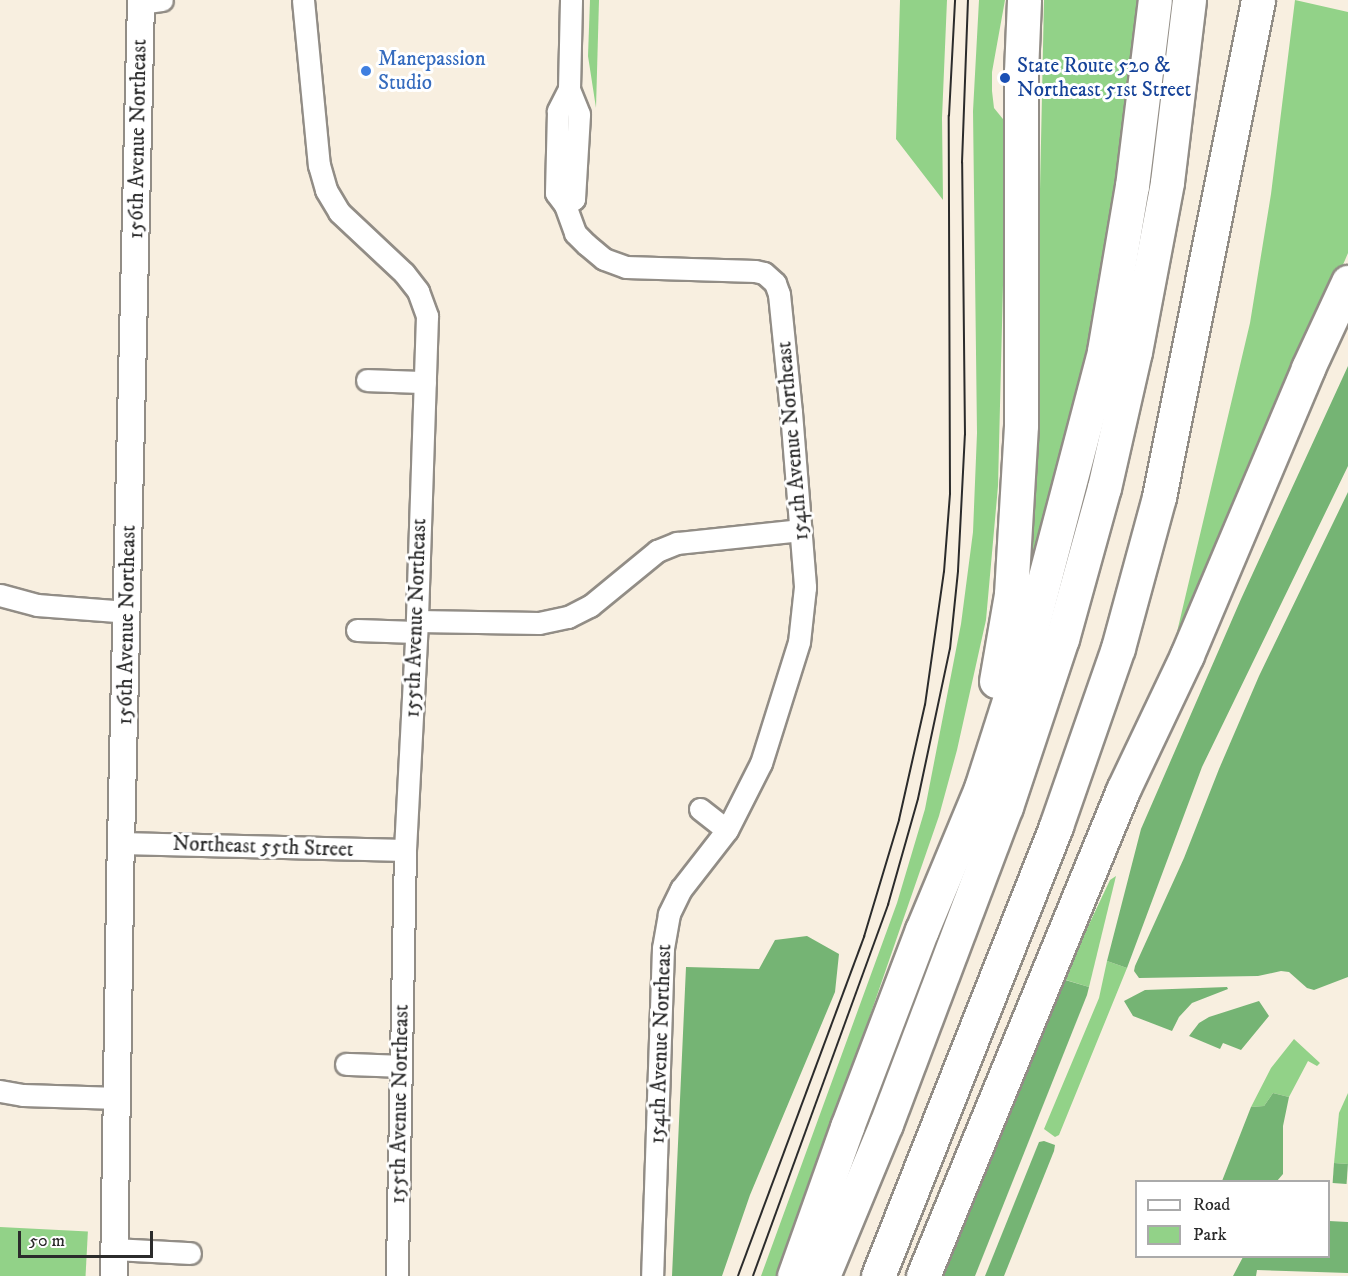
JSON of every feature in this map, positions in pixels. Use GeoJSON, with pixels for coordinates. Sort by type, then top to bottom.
{"type":"FeatureCollection","features":[{"type":"Feature","properties":{"kind":"highway"},"geometry":{"type":"LineString","coordinates":[[922,930],[991,701],[1011,594],[1021,425],[1021,72],[1024,0]]}},
{"type":"Feature","properties":{"kind":"highway"},"geometry":{"type":"LineString","coordinates":[[794,1276],[847,1127],[922,930],[981,788],[1023,656],[1104,351],[1132,186],[1155,0]]}},
{"type":"Feature","properties":{"kind":"highway"},"geometry":{"type":"LineString","coordinates":[[823,1276],[886,1124],[1006,807],[1062,639],[1104,488],[1135,352],[1167,182],[1189,0]]}},
{"type":"Feature","properties":{"kind":"highway"},"geometry":{"type":"LineString","coordinates":[[1210,234],[1239,0]]}},
{"type":"Feature","properties":{"kind":"highway"},"geometry":{"type":"LineString","coordinates":[[878,1276],[1056,826],[1118,648],[1160,497],[1187,365],[1210,234],[1258,0]]}},
{"type":"Feature","properties":{"kind":"highway"},"geometry":{"type":"LineString","coordinates":[[923,1276],[1123,790],[1186,655],[1308,368],[1348,282]]}},
{"type":"Feature","properties":{"kind":"street","name":"155th Avenue Northeast"},"geometry":{"type":"LineString","coordinates":[[303,0],[319,165],[326,190],[339,212],[404,273],[418,291],[427,316],[417,627],[405,850],[397,1276]]}},
{"type":"Feature","properties":{"kind":"street","name":"154th Avenue Northeast"},"geometry":{"type":"LineString","coordinates":[[571,0],[569,89],[579,114],[574,199],[566,206],[575,233],[604,259],[626,267],[755,271],[764,273],[775,283],[779,294],[783,329],[805,587],[799,642],[761,763],[727,830],[681,889],[669,914],[663,948],[652,1276]]}},
{"type":"Feature","properties":{"kind":"street","name":"156th Avenue Northeast"},"geometry":{"type":"LineString","coordinates":[[114,1276],[127,612],[148,1]]}},
{"type":"Feature","properties":{"kind":"street"},"geometry":{"type":"LineString","coordinates":[[367,380],[425,382]]}},
{"type":"Feature","properties":{"kind":"street"},"geometry":{"type":"LineString","coordinates":[[357,630],[538,623],[568,617],[590,606],[657,551],[677,543],[800,530]]}},
{"type":"Feature","properties":{"kind":"street"},"geometry":{"type":"LineString","coordinates":[[0,595],[37,605],[127,612]]}},
{"type":"Feature","properties":{"kind":"street"},"geometry":{"type":"LineString","coordinates":[[700,809],[727,830]]}},
{"type":"Feature","properties":{"kind":"street","name":"Northeast 55th Street"},"geometry":{"type":"LineString","coordinates":[[121,843],[405,850]]}},
{"type":"Feature","properties":{"kind":"street"},"geometry":{"type":"LineString","coordinates":[[346,1064],[400,1066]]}},
{"type":"Feature","properties":{"kind":"street"},"geometry":{"type":"LineString","coordinates":[[0,1091],[22,1095],[118,1098]]}},
{"type":"Feature","properties":{"kind":"street"},"geometry":{"type":"LineString","coordinates":[[115,1249],[190,1252]]}},
{"type":"Feature","properties":{"kind":"green space"},"geometry":{"type":"Polygon","coordinates":[[[590,0],[599,0],[596,108],[588,56],[590,0]]]}},
{"type":"Feature","properties":{"kind":"green space"},"geometry":{"type":"Polygon","coordinates":[[[900,0],[947,0],[942,118],[943,200],[896,139],[900,0]]]}},
{"type":"Feature","properties":{"kind":"green space"},"geometry":{"type":"Polygon","coordinates":[[[979,0],[1005,0],[992,72],[992,91],[994,108],[1007,124],[998,486],[986,620],[957,750],[939,816],[780,1276],[761,1276],[897,903],[925,809],[961,624],[973,532],[977,433],[973,111],[979,0]]]}},
{"type":"Feature","properties":{"kind":"green space"},"geometry":{"type":"Polygon","coordinates":[[[1044,0],[1145,0],[1089,358],[1037,575],[1027,574],[1035,427],[1044,0]]]}},
{"type":"Feature","properties":{"kind":"green space"},"geometry":{"type":"Polygon","coordinates":[[[1295,0],[1348,12],[1348,253],[1146,728],[1177,632],[1250,323],[1271,194],[1295,0]]]}},
{"type":"Feature","properties":{"kind":"green space"},"geometry":{"type":"Polygon","coordinates":[[[1348,366],[1348,466],[1202,767],[1127,968],[1107,961],[1141,829],[1241,599],[1348,366]]]}},
{"type":"Feature","properties":{"kind":"green space"},"geometry":{"type":"Polygon","coordinates":[[[1348,492],[1348,977],[1314,990],[1307,988],[1289,972],[1281,971],[1258,976],[1139,978],[1134,971],[1135,966],[1184,858],[1219,769],[1259,676],[1348,492]]]}},
{"type":"Feature","properties":{"kind":"green space"},"geometry":{"type":"Polygon","coordinates":[[[1116,876],[1089,987],[1063,979],[1110,880],[1116,876]]]}},
{"type":"Feature","properties":{"kind":"green space"},"geometry":{"type":"Polygon","coordinates":[[[807,936],[839,954],[835,992],[750,1195],[722,1276],[672,1276],[686,967],[759,969],[775,940],[807,936]]]}},
{"type":"Feature","properties":{"kind":"green space"},"geometry":{"type":"Polygon","coordinates":[[[1107,961],[1127,968],[1059,1135],[1055,1137],[1044,1129],[1099,998],[1107,961]]]}},
{"type":"Feature","properties":{"kind":"green space"},"geometry":{"type":"Polygon","coordinates":[[[1062,979],[1089,987],[1087,995],[975,1276],[936,1276],[1062,979]]]}},
{"type":"Feature","properties":{"kind":"green space"},"geometry":{"type":"Polygon","coordinates":[[[1227,987],[1228,989],[1192,1003],[1179,1017],[1172,1031],[1133,1016],[1124,1001],[1145,990],[1227,987]]]}},
{"type":"Feature","properties":{"kind":"green space"},"geometry":{"type":"Polygon","coordinates":[[[1259,1001],[1269,1016],[1241,1050],[1223,1043],[1220,1049],[1189,1036],[1199,1023],[1209,1017],[1259,1001]]]}},
{"type":"Feature","properties":{"kind":"green space"},"geometry":{"type":"Polygon","coordinates":[[[1294,1039],[1320,1063],[1317,1066],[1308,1061],[1289,1097],[1273,1093],[1264,1106],[1251,1107],[1271,1068],[1294,1039]]]}},
{"type":"Feature","properties":{"kind":"green space"},"geometry":{"type":"Polygon","coordinates":[[[1273,1093],[1289,1097],[1283,1126],[1283,1174],[1278,1180],[1222,1180],[1251,1107],[1264,1106],[1273,1093]]]}},
{"type":"Feature","properties":{"kind":"green space"},"geometry":{"type":"Polygon","coordinates":[[[1348,1093],[1348,1164],[1334,1163],[1339,1113],[1348,1093]]]}},
{"type":"Feature","properties":{"kind":"green space"},"geometry":{"type":"Polygon","coordinates":[[[1044,1141],[1055,1145],[1054,1151],[1004,1276],[985,1276],[1039,1142],[1044,1141]]]}},
{"type":"Feature","properties":{"kind":"green space"},"geometry":{"type":"Polygon","coordinates":[[[1334,1163],[1348,1164],[1347,1184],[1333,1183],[1334,1163]]]}},
{"type":"Feature","properties":{"kind":"green space"},"geometry":{"type":"Polygon","coordinates":[[[1330,1221],[1348,1222],[1348,1273],[1257,1270],[1256,1276],[1233,1276],[1242,1258],[1330,1258],[1330,1221]]]}},
{"type":"Feature","properties":{"kind":"green space"},"geometry":{"type":"Polygon","coordinates":[[[0,1227],[88,1232],[86,1276],[0,1276],[0,1227]]]}},
{"type":"Feature","properties":{"kind":"tram line"},"geometry":{"type":"LineString","coordinates":[[738,1276],[864,937],[899,820],[925,705],[944,572],[950,494],[949,116],[955,0]]}},
{"type":"Feature","properties":{"kind":"tram line"},"geometry":{"type":"LineString","coordinates":[[753,1276],[888,905],[918,799],[950,649],[958,571],[965,435],[962,163],[968,0]]}},
{"type":"Feature","properties":{"kind":"place","name":"Manepassion Studio"},"geometry":{"type":"Point","coordinates":[366,71]}},
{"type":"Feature","properties":{"kind":"place","name":"State Route 520 & Northeast 51st Street"},"geometry":{"type":"Point","coordinates":[1005,78]}}]}
